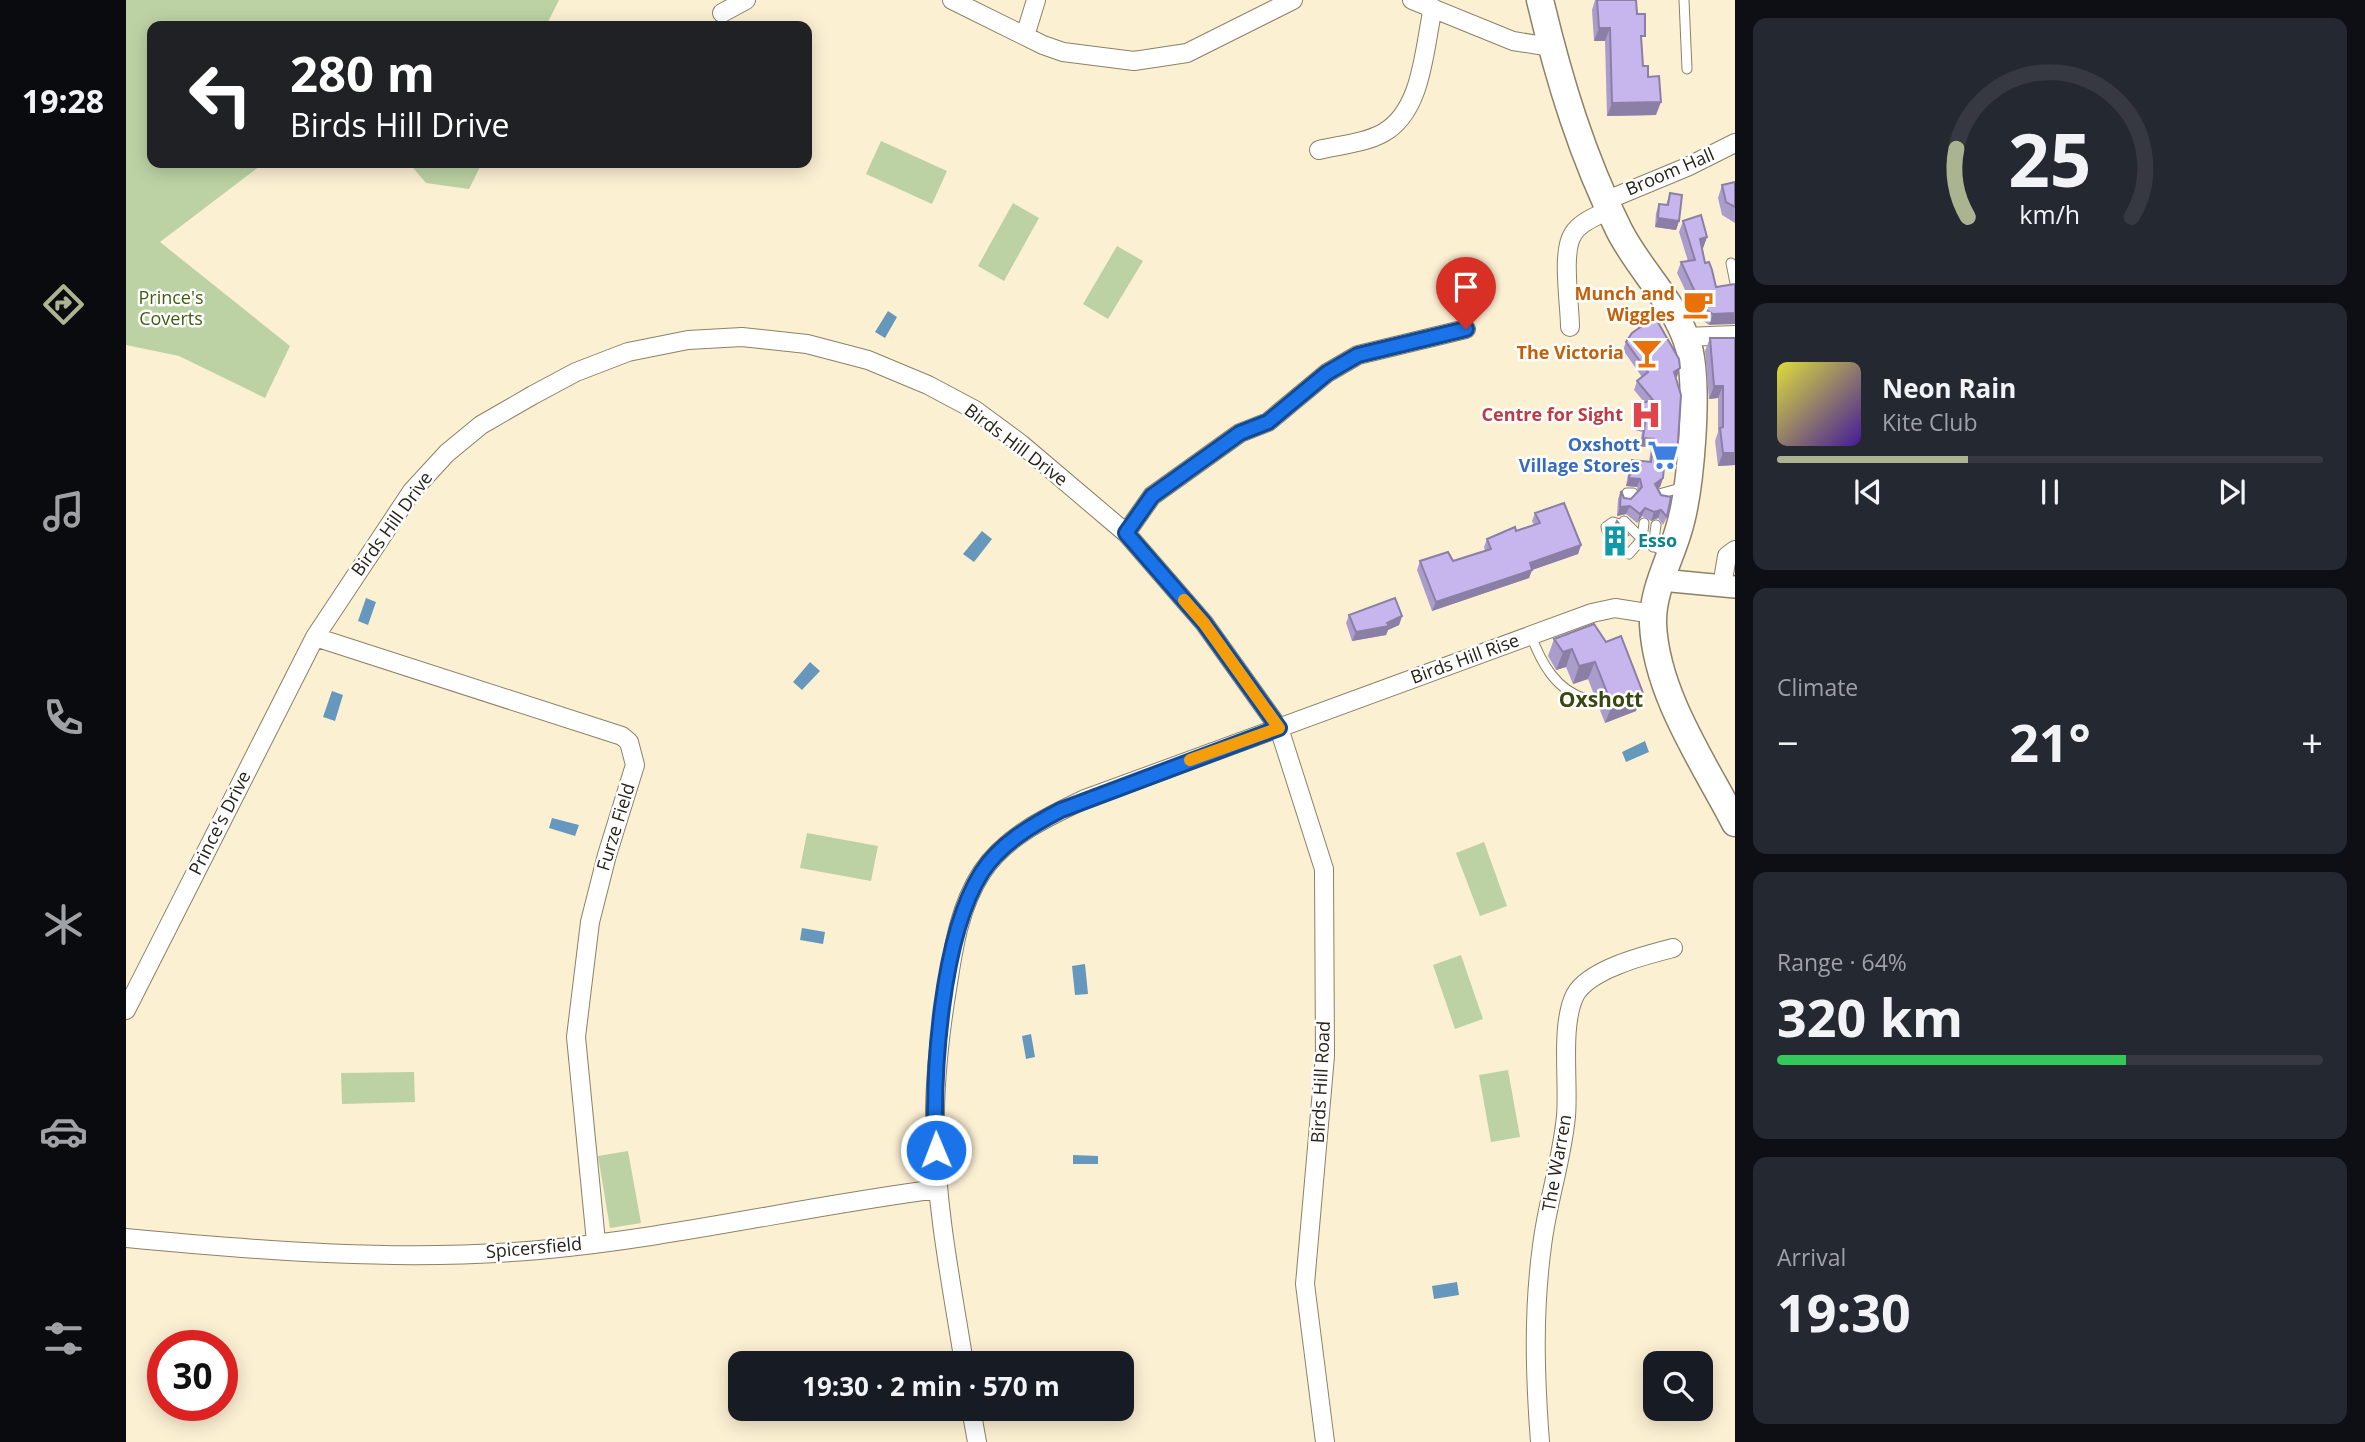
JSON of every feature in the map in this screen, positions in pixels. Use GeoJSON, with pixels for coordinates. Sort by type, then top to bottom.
{"type":"FeatureCollection","features":[{"type":"Feature","properties":{"kind":"main road"},"geometry":{"type":"LineString","coordinates":[[1540,0],[1572,121],[1607,205],[1626,244],[1685,337],[1691,363],[1692,395],[1667,494],[1681,520],[1662,561],[1653,614],[1654,635],[1672,700],[1735,823]]}},
{"type":"Feature","properties":{"kind":"street"},"geometry":{"type":"LineString","coordinates":[[722,13],[746,0]]}},
{"type":"Feature","properties":{"kind":"street"},"geometry":{"type":"LineString","coordinates":[[952,0],[1063,52],[1112,60],[1156,59],[1186,53],[1293,0]]}},
{"type":"Feature","properties":{"kind":"street"},"geometry":{"type":"LineString","coordinates":[[1025,36],[1036,0]]}},
{"type":"Feature","properties":{"kind":"street"},"geometry":{"type":"LineString","coordinates":[[1412,0],[1513,40],[1551,47]]}},
{"type":"Feature","properties":{"kind":"street"},"geometry":{"type":"LineString","coordinates":[[1320,150],[1372,138],[1386,132],[1396,121],[1416,89],[1433,8]]}},
{"type":"Feature","properties":{"kind":"street","name":"Broom Hall"},"geometry":{"type":"LineString","coordinates":[[1570,327],[1567,246],[1574,232],[1607,205],[1735,143]]}},
{"type":"Feature","properties":{"kind":"street"},"geometry":{"type":"LineString","coordinates":[[1126,533],[1152,496],[1240,433],[1268,422],[1327,373],[1358,355],[1466,329]]}},
{"type":"Feature","properties":{"kind":"street"},"geometry":{"type":"LineString","coordinates":[[1685,337],[1735,335]]}},
{"type":"Feature","properties":{"kind":"street","name":"Birds Hill Drive"},"geometry":{"type":"LineString","coordinates":[[316,637],[412,491],[447,453],[473,432],[576,372],[628,352],[688,340],[742,337],[807,344],[868,360],[928,385],[975,411],[1021,444],[1126,533],[1204,623],[1279,728]]}},
{"type":"Feature","properties":{"kind":"street"},"geometry":{"type":"LineString","coordinates":[[1662,561],[1728,587],[1727,556],[1735,550]]}},
{"type":"Feature","properties":{"kind":"street","name":"Birds Hill Rise"},"geometry":{"type":"LineString","coordinates":[[962,1351],[938,1189],[935,1130],[941,1022],[957,932],[966,901],[983,871],[1002,849],[1038,822],[1061,810],[1531,635],[1604,609],[1653,614]]}},
{"type":"Feature","properties":{"kind":"street","name":"Prince's Drive"},"geometry":{"type":"LineString","coordinates":[[126,1010],[316,637]]}},
{"type":"Feature","properties":{"kind":"street","name":"Furze Field"},"geometry":{"type":"LineString","coordinates":[[316,637],[622,736],[629,742],[635,765],[607,855],[590,922],[576,1037],[596,1242]]}},
{"type":"Feature","properties":{"kind":"street","name":"Birds Hill Road"},"geometry":{"type":"LineString","coordinates":[[1279,728],[1324,869],[1325,1056],[1305,1284],[1325,1442]]}},
{"type":"Feature","properties":{"kind":"street","name":"The Warren"},"geometry":{"type":"LineString","coordinates":[[1540,1442],[1535,1307],[1542,1243],[1566,1119],[1569,1011],[1576,993],[1586,982],[1643,956],[1673,948]]}},
{"type":"Feature","properties":{"kind":"street","name":"Spicersfield"},"geometry":{"type":"LineString","coordinates":[[126,1238],[256,1250],[417,1254],[540,1250],[938,1189]]}},
{"type":"Feature","properties":{"kind":"street"},"geometry":{"type":"LineString","coordinates":[[973,1421],[977,1442]]}},
{"type":"Feature","properties":{"kind":"lane"},"geometry":{"type":"LineString","coordinates":[[1684,0],[1687,69]]}},
{"type":"Feature","properties":{"kind":"lane"},"geometry":{"type":"LineString","coordinates":[[1731,263],[1735,283]]}},
{"type":"Feature","properties":{"kind":"lane"},"geometry":{"type":"LineString","coordinates":[[1608,531],[1605,527],[1613,522],[1625,524],[1662,561]]}},
{"type":"Feature","properties":{"kind":"lane"},"geometry":{"type":"LineString","coordinates":[[1623,550],[1629,554],[1642,539],[1644,523]]}},
{"type":"Feature","properties":{"kind":"lane"},"geometry":{"type":"LineString","coordinates":[[1656,525],[1662,561]]}},
{"type":"Feature","properties":{"kind":"lane"},"geometry":{"type":"LineString","coordinates":[[1531,635],[1550,676],[1576,696],[1586,699]]}},
{"type":"Feature","properties":{"kind":"green space","name":"Prince's Coverts"},"geometry":{"type":"Polygon","coordinates":[[[126,0],[559,0],[548,21],[147,21],[147,168],[257,168],[160,242],[290,346],[265,398],[179,356],[126,345],[126,0]]]}},
{"type":"Feature","properties":{"kind":"green space"},"geometry":{"type":"Polygon","coordinates":[[[881,141],[947,171],[932,204],[866,174],[881,141]]]}},
{"type":"Feature","properties":{"kind":"green space"},"geometry":{"type":"Polygon","coordinates":[[[413,168],[480,168],[469,189],[426,183],[413,168]]]}},
{"type":"Feature","properties":{"kind":"green space"},"geometry":{"type":"Polygon","coordinates":[[[1013,203],[1039,218],[1004,281],[978,266],[1013,203]]]}},
{"type":"Feature","properties":{"kind":"green space"},"geometry":{"type":"Polygon","coordinates":[[[1117,246],[1143,261],[1108,319],[1083,304],[1117,246]]]}},
{"type":"Feature","properties":{"kind":"green space"},"geometry":{"type":"Polygon","coordinates":[[[807,833],[878,846],[871,881],[800,868],[807,833]]]}},
{"type":"Feature","properties":{"kind":"green space"},"geometry":{"type":"Polygon","coordinates":[[[1484,842],[1507,906],[1480,916],[1456,853],[1484,842]]]}},
{"type":"Feature","properties":{"kind":"green space"},"geometry":{"type":"Polygon","coordinates":[[[1461,955],[1483,1019],[1455,1029],[1433,965],[1461,955]]]}},
{"type":"Feature","properties":{"kind":"green space"},"geometry":{"type":"Polygon","coordinates":[[[1508,1070],[1520,1137],[1491,1142],[1479,1075],[1508,1070]]]}},
{"type":"Feature","properties":{"kind":"green space"},"geometry":{"type":"Polygon","coordinates":[[[414,1072],[415,1102],[342,1104],[341,1073],[414,1072]]]}},
{"type":"Feature","properties":{"kind":"green space"},"geometry":{"type":"Polygon","coordinates":[[[628,1151],[641,1223],[610,1228],[598,1156],[628,1151]]]}},
{"type":"Feature","properties":{"kind":"water"},"geometry":{"type":"Polygon","coordinates":[[[888,311],[897,317],[885,338],[875,332],[888,311]]]}},
{"type":"Feature","properties":{"kind":"water"},"geometry":{"type":"Polygon","coordinates":[[[982,531],[992,539],[974,562],[963,554],[982,531]]]}},
{"type":"Feature","properties":{"kind":"water"},"geometry":{"type":"Polygon","coordinates":[[[366,598],[376,602],[368,625],[358,621],[366,598]]]}},
{"type":"Feature","properties":{"kind":"water"},"geometry":{"type":"Polygon","coordinates":[[[810,662],[820,671],[802,690],[793,682],[810,662]]]}},
{"type":"Feature","properties":{"kind":"water"},"geometry":{"type":"Polygon","coordinates":[[[332,691],[343,695],[335,721],[323,717],[332,691]]]}},
{"type":"Feature","properties":{"kind":"water"},"geometry":{"type":"Polygon","coordinates":[[[1645,741],[1649,752],[1626,762],[1622,752],[1645,741]]]}},
{"type":"Feature","properties":{"kind":"water"},"geometry":{"type":"Polygon","coordinates":[[[552,818],[579,825],[575,836],[549,828],[552,818]]]}},
{"type":"Feature","properties":{"kind":"water"},"geometry":{"type":"Polygon","coordinates":[[[802,928],[825,932],[823,944],[800,940],[802,928]]]}},
{"type":"Feature","properties":{"kind":"water"},"geometry":{"type":"Polygon","coordinates":[[[1085,964],[1088,994],[1075,995],[1072,966],[1085,964]]]}},
{"type":"Feature","properties":{"kind":"water"},"geometry":{"type":"Polygon","coordinates":[[[1031,1034],[1035,1057],[1026,1059],[1022,1036],[1031,1034]]]}},
{"type":"Feature","properties":{"kind":"water"},"geometry":{"type":"Polygon","coordinates":[[[1073,1155],[1098,1156],[1098,1164],[1073,1164],[1073,1155]]]}},
{"type":"Feature","properties":{"kind":"water"},"geometry":{"type":"Polygon","coordinates":[[[1457,1282],[1459,1295],[1434,1299],[1432,1286],[1457,1282]]]}},
{"type":"Feature","properties":{"kind":"building"},"geometry":{"type":"Polygon","coordinates":[[[1597,0],[1636,0],[1637,14],[1645,14],[1645,36],[1641,36],[1643,66],[1648,66],[1648,77],[1659,76],[1661,102],[1612,103],[1610,28],[1599,28],[1597,0]]]}},
{"type":"Feature","properties":{"kind":"building"},"geometry":{"type":"Polygon","coordinates":[[[1735,182],[1735,207],[1726,202],[1722,185],[1735,182]]]}},
{"type":"Feature","properties":{"kind":"building"},"geometry":{"type":"Polygon","coordinates":[[[1670,193],[1682,195],[1679,221],[1658,218],[1659,204],[1668,205],[1670,193]]]}},
{"type":"Feature","properties":{"kind":"building"},"geometry":{"type":"Polygon","coordinates":[[[1701,215],[1707,237],[1700,239],[1705,263],[1709,262],[1716,287],[1735,284],[1735,313],[1713,314],[1702,307],[1681,262],[1695,260],[1683,221],[1701,215]]]}},
{"type":"Feature","properties":{"kind":"building"},"geometry":{"type":"Polygon","coordinates":[[[1655,317],[1679,359],[1680,368],[1674,372],[1681,395],[1677,457],[1665,456],[1663,478],[1655,484],[1661,495],[1671,497],[1667,517],[1661,510],[1654,512],[1645,508],[1640,514],[1630,506],[1620,507],[1621,491],[1624,498],[1631,499],[1642,487],[1640,479],[1629,478],[1632,460],[1651,462],[1654,439],[1643,438],[1645,423],[1638,421],[1641,403],[1653,400],[1637,381],[1648,372],[1626,342],[1632,333],[1655,317]]]}},
{"type":"Feature","properties":{"kind":"building"},"geometry":{"type":"Polygon","coordinates":[[[1710,338],[1735,338],[1735,453],[1723,453],[1720,428],[1723,427],[1723,386],[1714,386],[1710,338]]]}},
{"type":"Feature","properties":{"kind":"building"},"geometry":{"type":"Polygon","coordinates":[[[1564,503],[1581,545],[1530,563],[1532,570],[1436,602],[1420,561],[1448,552],[1453,561],[1491,549],[1487,539],[1515,527],[1516,531],[1540,523],[1535,513],[1564,503]]]}},
{"type":"Feature","properties":{"kind":"building"},"geometry":{"type":"Polygon","coordinates":[[[1617,521],[1628,535],[1621,537],[1619,542],[1608,529],[1614,528],[1617,521]]]}},
{"type":"Feature","properties":{"kind":"building"},"geometry":{"type":"Polygon","coordinates":[[[1395,598],[1402,616],[1387,623],[1389,626],[1356,632],[1349,615],[1395,598]]]}},
{"type":"Feature","properties":{"kind":"building"},"geometry":{"type":"Polygon","coordinates":[[[1594,624],[1606,642],[1621,636],[1643,693],[1612,705],[1595,662],[1579,666],[1572,649],[1563,652],[1554,639],[1594,624]]]}},
{"type":"Feature","properties":{"kind":"slow traffic"},"geometry":{"type":"LineString","coordinates":[[1184,600],[1204,623],[1279,728],[1190,760]]}},
{"type":"Feature","properties":{"kind":"place","name":"Munch and Wiggles"},"geometry":{"type":"Point","coordinates":[1698,304]}},
{"type":"Feature","properties":{"kind":"place","name":"The Victoria"},"geometry":{"type":"Point","coordinates":[1647,353]}},
{"type":"Feature","properties":{"kind":"place","name":"Centre for Sight"},"geometry":{"type":"Point","coordinates":[1646,415]}},
{"type":"Feature","properties":{"kind":"place","name":"Oxshott Village Stores"},"geometry":{"type":"Point","coordinates":[1663,455]}},
{"type":"Feature","properties":{"kind":"place","name":"Esso"},"geometry":{"type":"Point","coordinates":[1615,541]}},
{"type":"Feature","properties":{"kind":"district","name":"Oxshott"},"geometry":{"type":"Point","coordinates":[1601,700]}},
{"type":"Feature","properties":{"kind":"route"},"geometry":{"type":"LineString","coordinates":[[936,1150],[936,1082],[941,1022],[949,974],[966,901],[983,871],[1002,849],[1038,822],[1061,810],[1279,728],[1204,623],[1126,533],[1152,496],[1240,433],[1268,422],[1327,373],[1358,355],[1466,329]]}}]}
